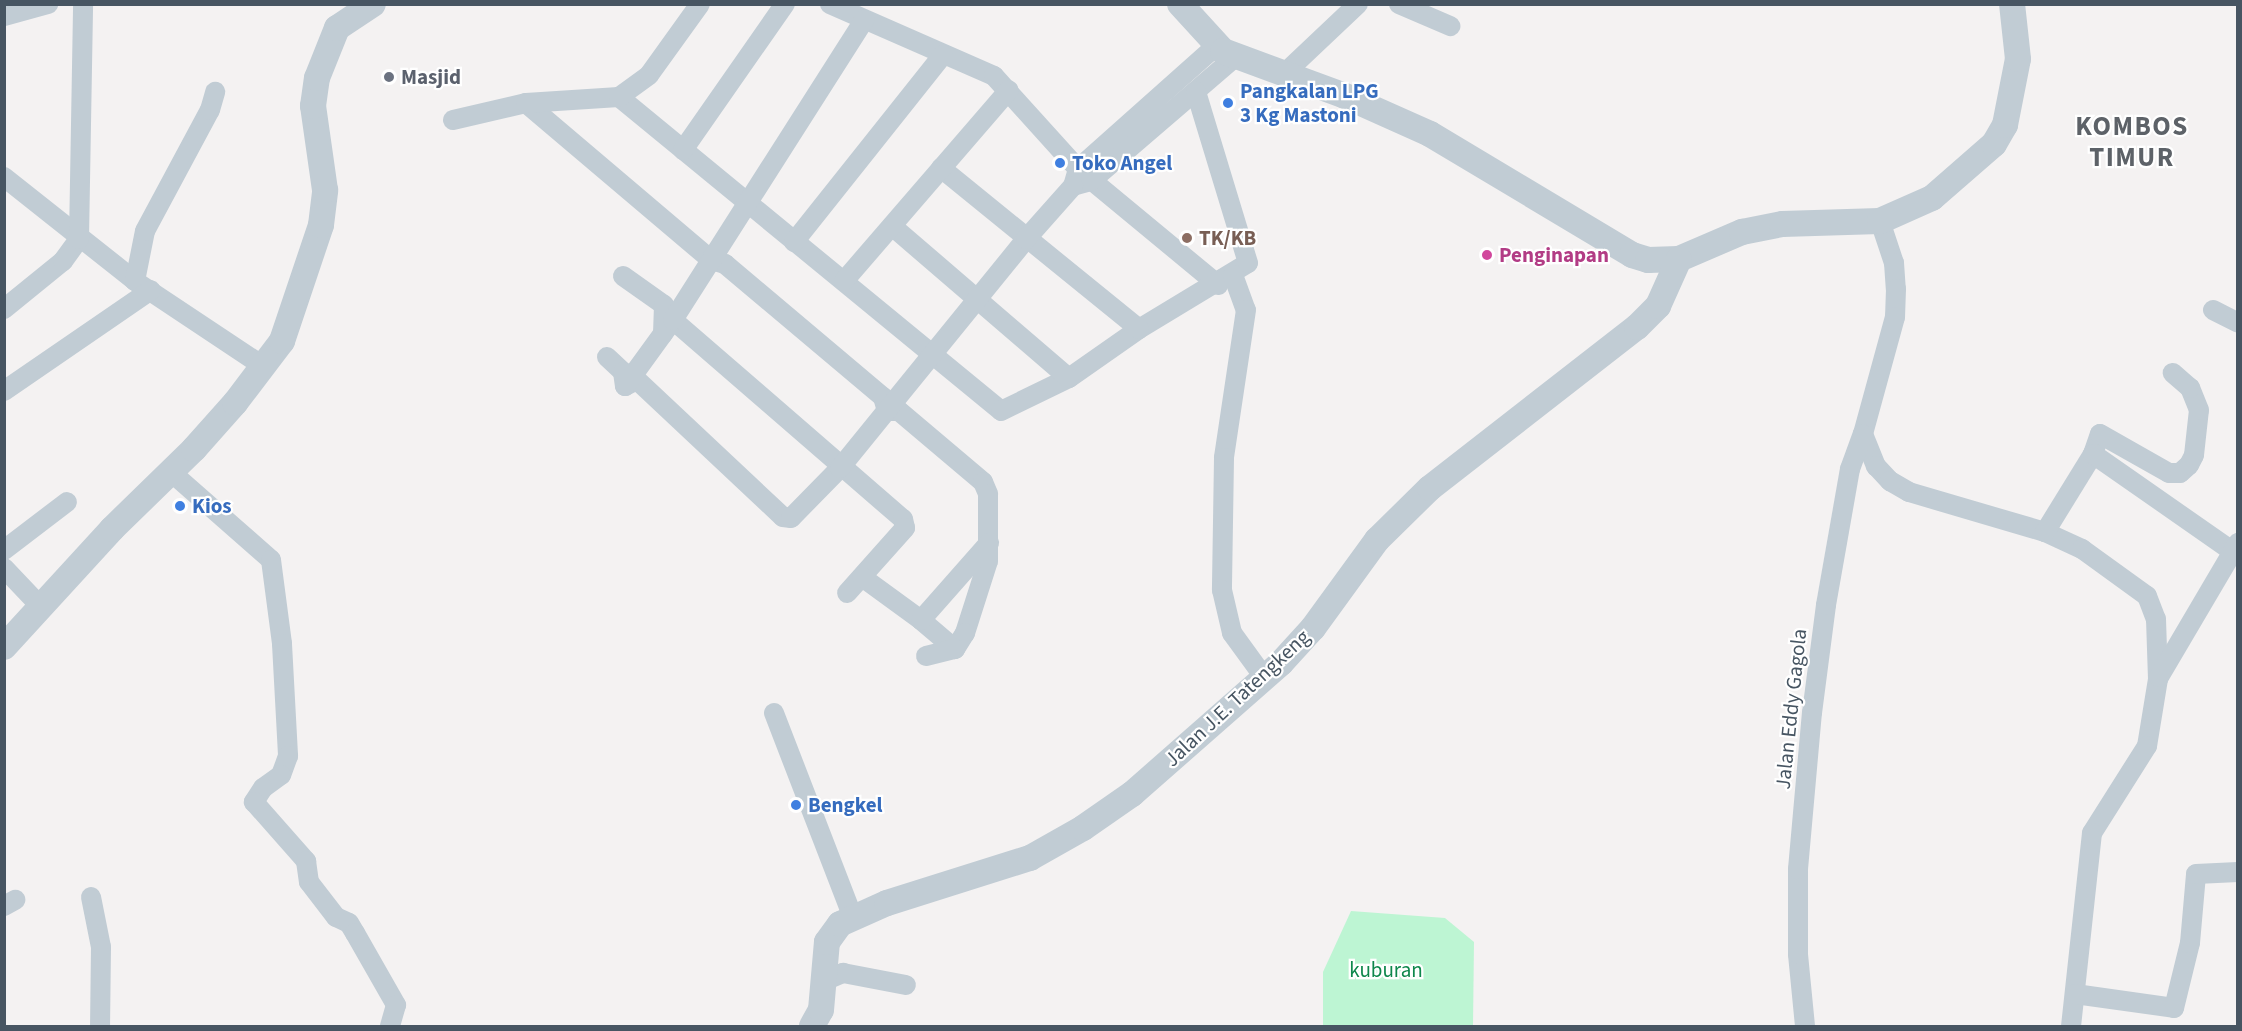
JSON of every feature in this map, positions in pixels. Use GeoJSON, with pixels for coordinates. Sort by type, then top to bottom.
{"type":"FeatureCollection","features":[{"type":"Feature","properties":{"kind":"street"},"geometry":{"type":"LineString","coordinates":[[6,4],[4,14],[48,4]]}},
{"type":"Feature","properties":{"kind":"street"},"geometry":{"type":"LineString","coordinates":[[4,309],[63,261],[78,239],[82,4]]}},
{"type":"Feature","properties":{"kind":"street"},"geometry":{"type":"LineString","coordinates":[[4,648],[40,606],[235,403],[282,341],[321,225],[325,190],[313,106],[317,78],[337,28],[373,4]]}},
{"type":"Feature","properties":{"kind":"street"},"geometry":{"type":"LineString","coordinates":[[453,120],[526,103],[618,97],[649,75],[700,4]]}},
{"type":"Feature","properties":{"kind":"street"},"geometry":{"type":"LineString","coordinates":[[683,150],[785,4]]}},
{"type":"Feature","properties":{"kind":"street"},"geometry":{"type":"LineString","coordinates":[[830,4],[994,76],[1009,90],[1081,179],[1225,280],[1246,310],[1224,458],[1222,590],[1232,633],[1264,677]]}},
{"type":"Feature","properties":{"kind":"street"},"geometry":{"type":"LineString","coordinates":[[1180,4],[1225,52],[1286,72],[1430,134],[1632,255],[1648,260],[1679,259],[1742,232],[1782,224],[1880,221],[1932,198],[1994,144],[2005,124],[2018,59],[2012,4]]}},
{"type":"Feature","properties":{"kind":"street"},"geometry":{"type":"LineString","coordinates":[[1286,72],[1358,4]]}},
{"type":"Feature","properties":{"kind":"street"},"geometry":{"type":"LineString","coordinates":[[1399,4],[1450,26]]}},
{"type":"Feature","properties":{"kind":"street"},"geometry":{"type":"LineString","coordinates":[[625,386],[668,327],[745,202],[864,20]]}},
{"type":"Feature","properties":{"kind":"street"},"geometry":{"type":"LineString","coordinates":[[1081,179],[1157,126],[1196,92],[1225,52]]}},
{"type":"Feature","properties":{"kind":"street"},"geometry":{"type":"LineString","coordinates":[[625,386],[637,380],[783,517],[797,513],[840,468],[1026,239],[1140,113],[1225,52]]}},
{"type":"Feature","properties":{"kind":"street"},"geometry":{"type":"LineString","coordinates":[[794,242],[943,55]]}},
{"type":"Feature","properties":{"kind":"street"},"geometry":{"type":"LineString","coordinates":[[844,281],[1009,90]]}},
{"type":"Feature","properties":{"kind":"street"},"geometry":{"type":"LineString","coordinates":[[143,285],[145,231],[210,110],[215,92]]}},
{"type":"Feature","properties":{"kind":"street"},"geometry":{"type":"LineString","coordinates":[[618,97],[844,281],[931,356],[1001,411],[1069,378],[1139,329],[1225,280],[1248,263],[1196,92]]}},
{"type":"Feature","properties":{"kind":"street"},"geometry":{"type":"LineString","coordinates":[[526,103],[711,260],[724,264],[883,397],[887,411]]}},
{"type":"Feature","properties":{"kind":"street"},"geometry":{"type":"LineString","coordinates":[[1140,113],[1157,126]]}},
{"type":"Feature","properties":{"kind":"street"},"geometry":{"type":"LineString","coordinates":[[941,168],[1139,329]]}},
{"type":"Feature","properties":{"kind":"street"},"geometry":{"type":"LineString","coordinates":[[4,177],[78,239],[263,366]]}},
{"type":"Feature","properties":{"kind":"street","name":"Jalan Eddy Gagola"},"geometry":{"type":"LineString","coordinates":[[1805,1026],[1800,992],[1798,869],[1812,713],[1826,605],[1850,469],[1863,434],[1895,316],[1894,264],[1880,221]]}},
{"type":"Feature","properties":{"kind":"street"},"geometry":{"type":"LineString","coordinates":[[892,226],[978,296],[1069,378]]}},
{"type":"Feature","properties":{"kind":"street","name":"Jalan J.E. Tatengkeng"},"geometry":{"type":"LineString","coordinates":[[852,915],[1030,858],[1083,828],[1132,794],[1264,677],[1313,628],[1377,540],[1430,488],[1637,327],[1658,306],[1679,259]]}},
{"type":"Feature","properties":{"kind":"street"},"geometry":{"type":"LineString","coordinates":[[623,276],[664,305],[668,327],[906,523],[847,593]]}},
{"type":"Feature","properties":{"kind":"street"},"geometry":{"type":"LineString","coordinates":[[4,391],[143,285]]}},
{"type":"Feature","properties":{"kind":"street"},"geometry":{"type":"LineString","coordinates":[[2213,310],[2238,323]]}},
{"type":"Feature","properties":{"kind":"street"},"geometry":{"type":"LineString","coordinates":[[607,357],[623,372],[625,386]]}},
{"type":"Feature","properties":{"kind":"street"},"geometry":{"type":"LineString","coordinates":[[2045,532],[2093,454],[2100,434],[2169,473],[2180,473],[2189,465],[2194,455],[2199,410],[2190,388],[2173,373]]}},
{"type":"Feature","properties":{"kind":"street"},"geometry":{"type":"LineString","coordinates":[[887,411],[899,411],[983,482],[988,494],[989,543],[984,584],[956,649]]}},
{"type":"Feature","properties":{"kind":"street"},"geometry":{"type":"LineString","coordinates":[[1863,434],[1876,465],[1890,482],[1909,492],[2045,532],[2082,549],[2130,580],[2147,596],[2156,619],[2158,679],[2147,746],[2092,833],[2071,1026]]}},
{"type":"Feature","properties":{"kind":"street"},"geometry":{"type":"LineString","coordinates":[[2093,454],[2236,548],[2230,578],[2186,633],[2158,679]]}},
{"type":"Feature","properties":{"kind":"street"},"geometry":{"type":"LineString","coordinates":[[171,472],[271,560],[282,644],[288,756],[281,775],[263,788],[254,802],[306,861],[309,882],[336,917],[349,923],[396,1005],[390,1026]]}},
{"type":"Feature","properties":{"kind":"street"},"geometry":{"type":"LineString","coordinates":[[4,550],[67,502]]}},
{"type":"Feature","properties":{"kind":"street"},"geometry":{"type":"LineString","coordinates":[[921,620],[989,543]]}},
{"type":"Feature","properties":{"kind":"street"},"geometry":{"type":"LineString","coordinates":[[4,568],[40,606]]}},
{"type":"Feature","properties":{"kind":"street"},"geometry":{"type":"LineString","coordinates":[[862,577],[956,649]]}},
{"type":"Feature","properties":{"kind":"street"},"geometry":{"type":"LineString","coordinates":[[2156,619],[2186,633]]}},
{"type":"Feature","properties":{"kind":"street"},"geometry":{"type":"LineString","coordinates":[[926,656],[956,649]]}},
{"type":"Feature","properties":{"kind":"street"},"geometry":{"type":"LineString","coordinates":[[774,713],[852,915],[840,924],[827,942],[821,1010],[812,1026]]}},
{"type":"Feature","properties":{"kind":"street"},"geometry":{"type":"LineString","coordinates":[[2075,994],[2174,1008],[2190,943],[2196,874],[2238,872]]}},
{"type":"Feature","properties":{"kind":"street"},"geometry":{"type":"LineString","coordinates":[[91,897],[101,947],[100,1026]]}},
{"type":"Feature","properties":{"kind":"street"},"geometry":{"type":"LineString","coordinates":[[824,981],[843,973],[906,985]]}},
{"type":"Feature","properties":{"kind":"green space","name":"kuburan"},"geometry":{"type":"Polygon","coordinates":[[[1351,911],[1445,918],[1474,942],[1473,1026],[1323,1026],[1323,972],[1351,911]]]}},
{"type":"Feature","properties":{"kind":"place","name":"Masjid"},"geometry":{"type":"Point","coordinates":[389,77]}},
{"type":"Feature","properties":{"kind":"place","name":"Pangkalan LPG 3 Kg Mastoni"},"geometry":{"type":"Point","coordinates":[1228,103]}},
{"type":"Feature","properties":{"kind":"place","name":"Toko Angel"},"geometry":{"type":"Point","coordinates":[1060,163]}},
{"type":"Feature","properties":{"kind":"place","name":"TK/KB"},"geometry":{"type":"Point","coordinates":[1187,238]}},
{"type":"Feature","properties":{"kind":"place","name":"Penginapan"},"geometry":{"type":"Point","coordinates":[1487,255]}},
{"type":"Feature","properties":{"kind":"place","name":"Kios"},"geometry":{"type":"Point","coordinates":[180,506]}},
{"type":"Feature","properties":{"kind":"place","name":"Bengkel"},"geometry":{"type":"Point","coordinates":[796,805]}},
{"type":"Feature","properties":{"kind":"district","name":"KOMBOS TIMUR"},"geometry":{"type":"Point","coordinates":[2132,142]}}]}
